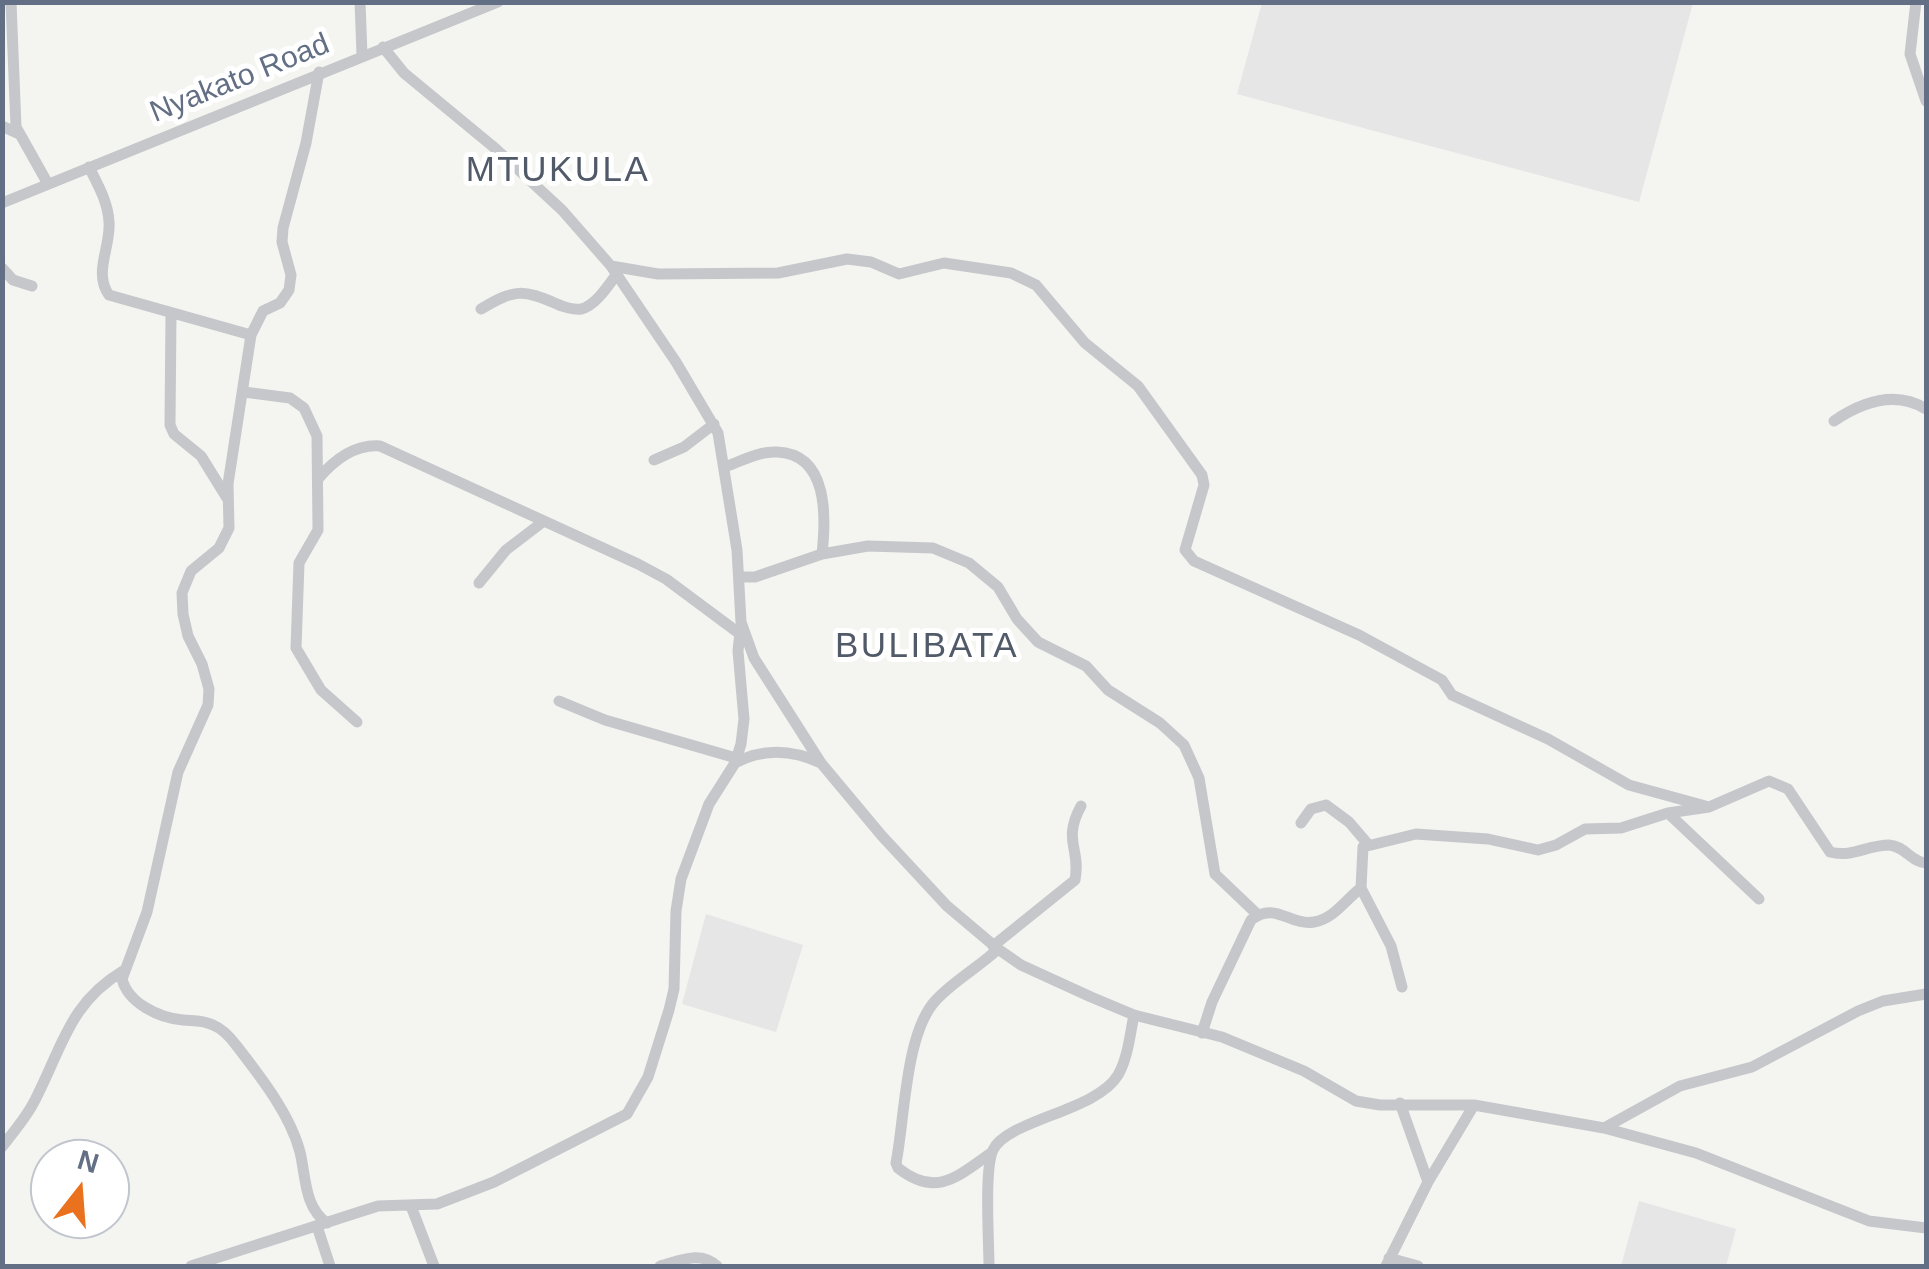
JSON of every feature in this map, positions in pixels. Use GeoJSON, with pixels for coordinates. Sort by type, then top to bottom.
{"type":"FeatureCollection","features":[{"type":"Feature","properties":{"kind":"street"},"geometry":{"type":"LineString","coordinates":[[11,2],[17,133],[48,184]]}},
{"type":"Feature","properties":{"kind":"street"},"geometry":{"type":"LineString","coordinates":[[360,2],[362,56]]}},
{"type":"Feature","properties":{"kind":"street","name":"Nyakato Road"},"geometry":{"type":"LineString","coordinates":[[3,203],[498,2]]}},
{"type":"Feature","properties":{"kind":"street"},"geometry":{"type":"LineString","coordinates":[[1916,2],[1910,54],[1926,100]]}},
{"type":"Feature","properties":{"kind":"street"},"geometry":{"type":"LineString","coordinates":[[191,1266],[378,1206],[437,1204],[494,1182],[567,1142],[618,1120],[632,1108],[658,1053],[674,989],[681,879],[710,804],[735,760],[744,719],[740,577],[725,467],[714,424],[613,270],[562,210],[404,73],[383,47]]}},
{"type":"Feature","properties":{"kind":"street"},"geometry":{"type":"LineString","coordinates":[[2,1147],[33,1105],[60,1042],[83,1003],[122,970],[148,912],[178,772],[208,704],[202,664],[188,636],[182,592],[191,571],[224,540],[231,514],[228,499],[251,335],[263,311],[280,303],[289,290],[292,276],[282,242],[283,228],[306,143],[319,72]]}},
{"type":"Feature","properties":{"kind":"street"},"geometry":{"type":"LineString","coordinates":[[2,126],[17,133]]}},
{"type":"Feature","properties":{"kind":"street"},"geometry":{"type":"LineString","coordinates":[[89,167],[110,223],[102,276],[109,295],[251,335]]}},
{"type":"Feature","properties":{"kind":"street"},"geometry":{"type":"LineString","coordinates":[[2,211],[3,203]]}},
{"type":"Feature","properties":{"kind":"street"},"geometry":{"type":"LineString","coordinates":[[613,270],[658,274],[778,273],[847,258],[871,262],[899,274],[928,265],[954,263],[1023,278],[1050,299],[1085,342],[1138,386],[1202,474],[1204,486],[1185,550],[1194,560],[1359,636],[1442,680],[1452,694],[1548,739],[1629,785],[1709,807]]}},
{"type":"Feature","properties":{"kind":"street"},"geometry":{"type":"LineString","coordinates":[[2,268],[13,280],[32,286]]}},
{"type":"Feature","properties":{"kind":"street"},"geometry":{"type":"LineString","coordinates":[[481,309],[500,298],[525,292],[581,309],[590,304],[613,270]]}},
{"type":"Feature","properties":{"kind":"street"},"geometry":{"type":"LineString","coordinates":[[171,314],[170,425],[174,434],[201,456],[228,499]]}},
{"type":"Feature","properties":{"kind":"street"},"geometry":{"type":"LineString","coordinates":[[244,392],[290,398],[304,408],[317,436],[318,530],[302,555],[296,575],[296,648],[320,690],[357,722]]}},
{"type":"Feature","properties":{"kind":"street"},"geometry":{"type":"LineString","coordinates":[[1834,421],[1866,403],[1883,399],[1908,400],[1926,409]]}},
{"type":"Feature","properties":{"kind":"street"},"geometry":{"type":"LineString","coordinates":[[654,460],[684,447],[714,424]]}},
{"type":"Feature","properties":{"kind":"street"},"geometry":{"type":"LineString","coordinates":[[318,479],[348,452],[366,445],[380,446],[666,579],[741,628],[754,658],[822,763],[928,885],[996,947],[1052,980],[1134,1015],[1222,1037],[1278,1059],[1356,1101],[1380,1105],[1474,1104],[1604,1128],[1696,1153],[1869,1221],[1926,1228]]}},
{"type":"Feature","properties":{"kind":"street"},"geometry":{"type":"LineString","coordinates":[[725,467],[764,453],[788,454],[800,461],[822,489],[822,554]]}},
{"type":"Feature","properties":{"kind":"street"},"geometry":{"type":"LineString","coordinates":[[478,584],[506,550],[544,521]]}},
{"type":"Feature","properties":{"kind":"street"},"geometry":{"type":"LineString","coordinates":[[740,577],[764,575],[822,554],[868,546],[932,548],[985,574],[1038,642],[1086,666],[1108,690],[1184,745],[1200,778],[1215,874],[1258,915]]}},
{"type":"Feature","properties":{"kind":"street"},"geometry":{"type":"LineString","coordinates":[[558,701],[605,720],[735,760],[784,752],[822,763]]}},
{"type":"Feature","properties":{"kind":"street"},"geometry":{"type":"LineString","coordinates":[[1402,988],[1392,946],[1362,888],[1362,846],[1368,844],[1416,834],[1488,839],[1538,850],[1584,829],[1621,828],[1668,813],[1709,807],[1775,782],[1788,789],[1830,852],[1846,855],[1890,846],[1926,863]]}},
{"type":"Feature","properties":{"kind":"street"},"geometry":{"type":"LineString","coordinates":[[1301,823],[1311,808],[1326,805],[1349,822],[1368,844]]}},
{"type":"Feature","properties":{"kind":"street"},"geometry":{"type":"LineString","coordinates":[[1081,806],[1071,827],[1075,880],[935,1000],[922,1023],[912,1062],[898,1168],[914,1179],[947,1182],[992,1153],[1009,1136],[1111,1084],[1124,1061],[1134,1015]]}},
{"type":"Feature","properties":{"kind":"street"},"geometry":{"type":"LineString","coordinates":[[1668,813],[1758,899]]}},
{"type":"Feature","properties":{"kind":"street"},"geometry":{"type":"LineString","coordinates":[[1202,1032],[1251,920],[1276,912],[1311,923],[1334,914],[1362,888]]}},
{"type":"Feature","properties":{"kind":"street"},"geometry":{"type":"LineString","coordinates":[[122,970],[124,987],[134,1000],[172,1018],[210,1023],[226,1033],[239,1049],[296,1140],[308,1198],[320,1218],[330,1266]]}},
{"type":"Feature","properties":{"kind":"street"},"geometry":{"type":"LineString","coordinates":[[1604,1128],[1680,1086],[1752,1067],[1882,1001],[1926,994]]}},
{"type":"Feature","properties":{"kind":"street"},"geometry":{"type":"LineString","coordinates":[[1400,1103],[1428,1182]]}},
{"type":"Feature","properties":{"kind":"street"},"geometry":{"type":"LineString","coordinates":[[1418,1266],[1388,1262],[1428,1182],[1474,1104]]}},
{"type":"Feature","properties":{"kind":"street"},"geometry":{"type":"LineString","coordinates":[[989,1266],[992,1153]]}},
{"type":"Feature","properties":{"kind":"street"},"geometry":{"type":"LineString","coordinates":[[411,1206],[434,1266]]}},
{"type":"Feature","properties":{"kind":"street"},"geometry":{"type":"LineString","coordinates":[[660,1266],[696,1257],[717,1266]]}},
{"type":"Feature","properties":{"kind":"shaded area"},"geometry":{"type":"Polygon","coordinates":[[[1262,2],[1693,3],[1639,202],[1237,94],[1262,2]]]}},
{"type":"Feature","properties":{"kind":"shaded area"},"geometry":{"type":"Polygon","coordinates":[[[706,914],[803,945],[776,1032],[682,1004],[706,914]]]}},
{"type":"Feature","properties":{"kind":"shaded area"},"geometry":{"type":"Polygon","coordinates":[[[1639,1201],[1736,1229],[1726,1266],[1621,1266],[1639,1201]]]}},
{"type":"Feature","properties":{"kind":"district","name":"MTUKULA"},"geometry":{"type":"Point","coordinates":[558,171]}},
{"type":"Feature","properties":{"kind":"district","name":"BULIBATA"},"geometry":{"type":"Point","coordinates":[927,647]}}]}
